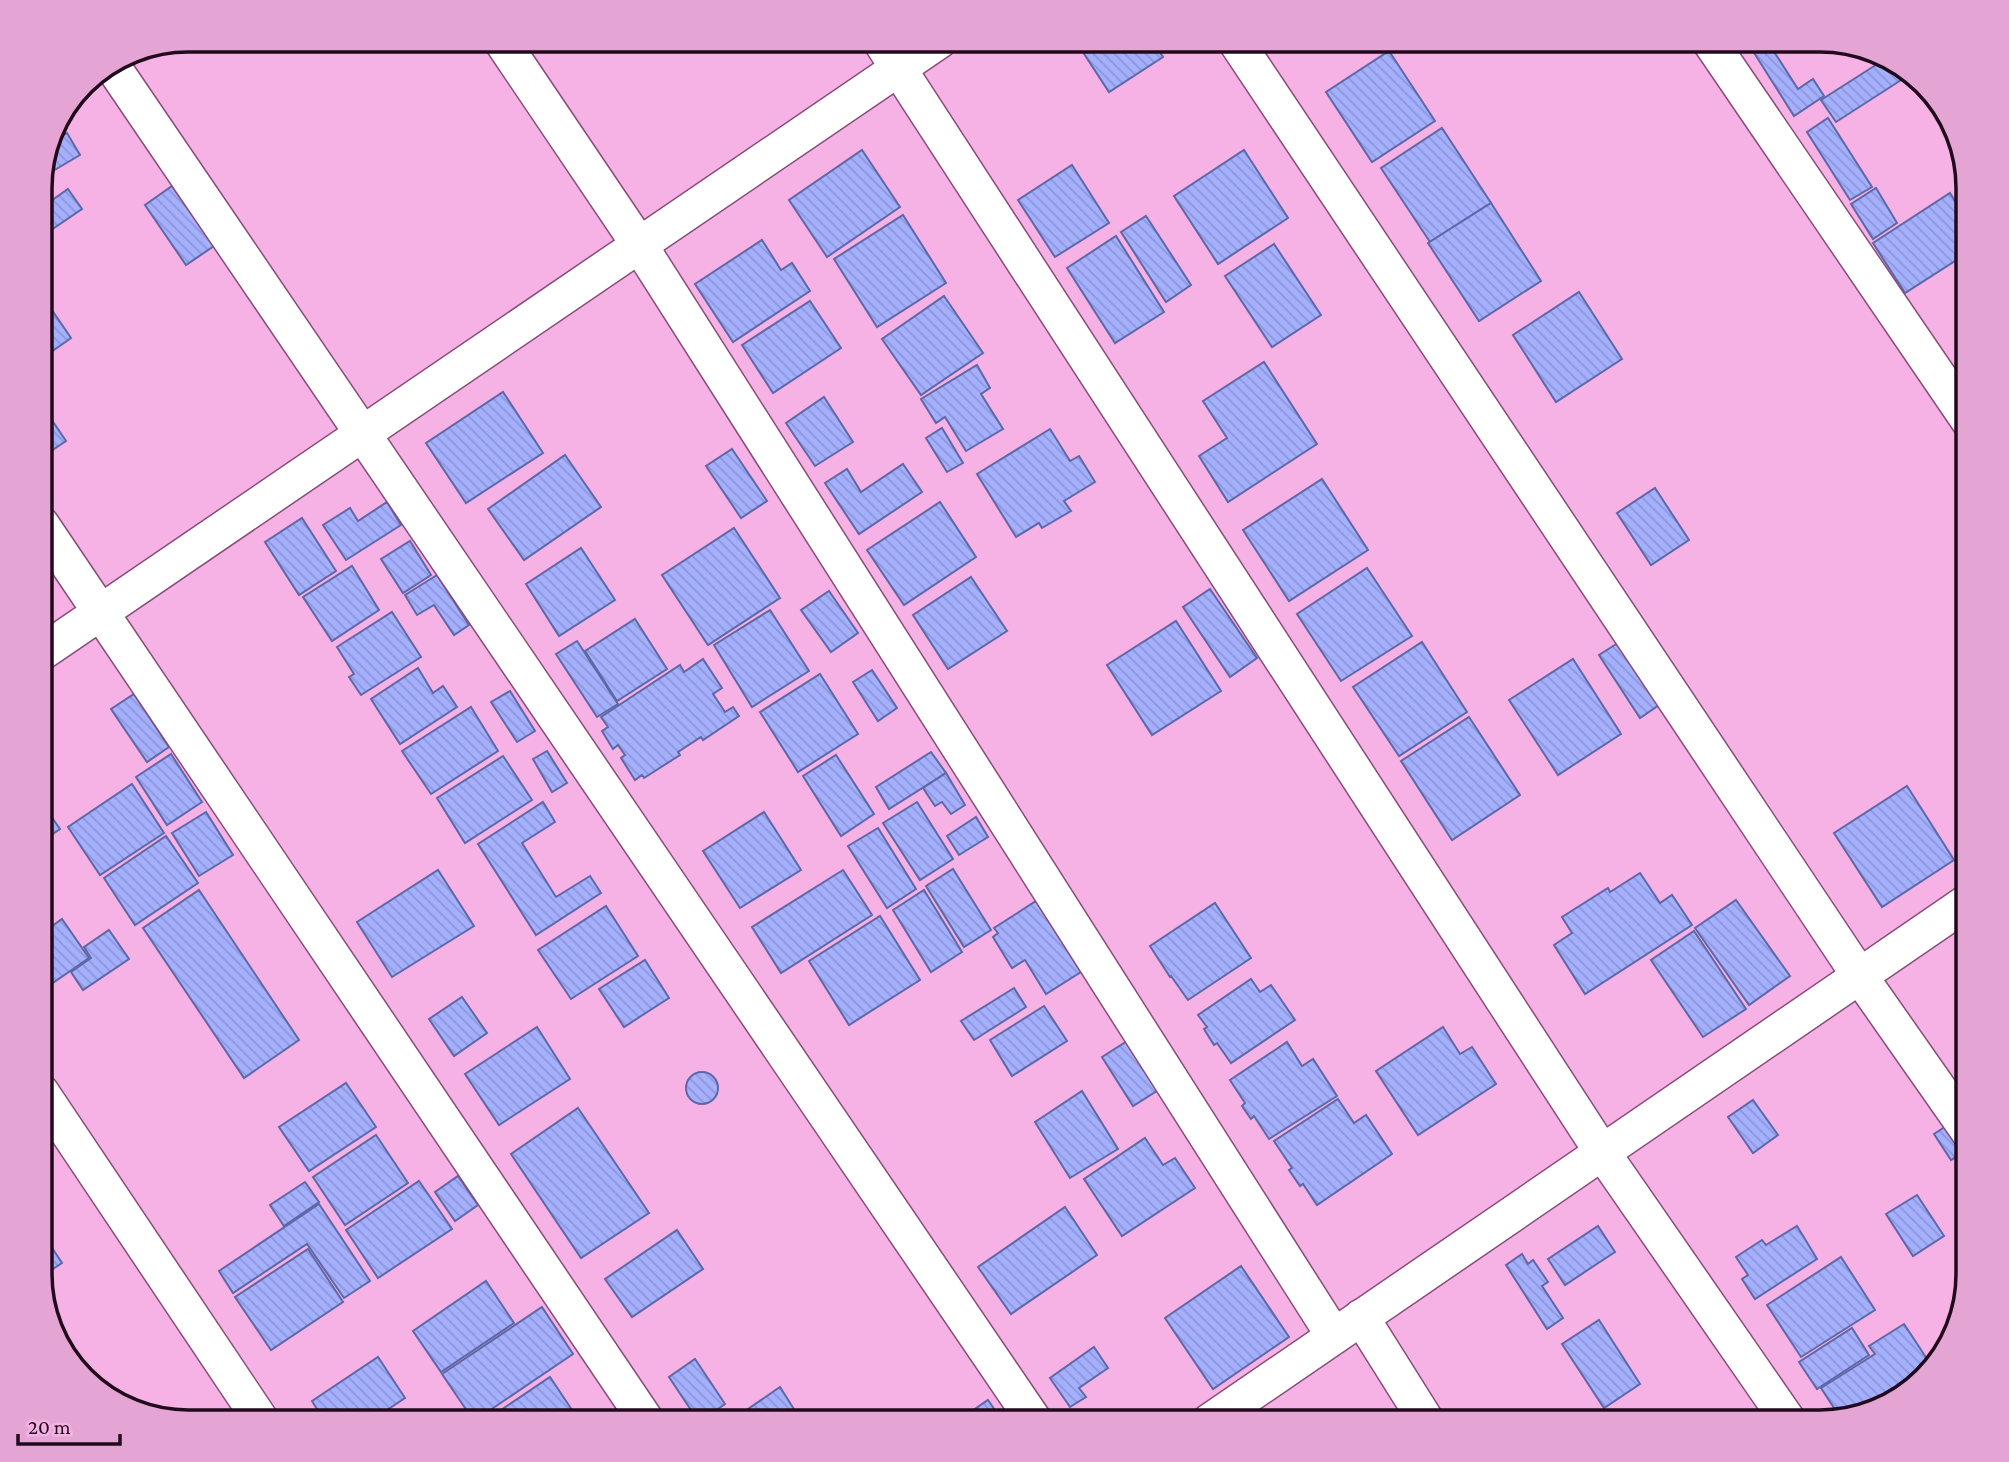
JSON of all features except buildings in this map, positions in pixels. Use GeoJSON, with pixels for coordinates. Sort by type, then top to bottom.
{"type":"FeatureCollection","features":[{"type":"Feature","properties":{"kind":"street"},"geometry":{"type":"LineString","coordinates":[[509,52],[640,246],[1348,1326],[1417,1410]]}},
{"type":"Feature","properties":{"kind":"street"},"geometry":{"type":"LineString","coordinates":[[1243,52],[1859,975],[1956,1113]]}},
{"type":"Feature","properties":{"kind":"street"},"geometry":{"type":"LineString","coordinates":[[1717,52],[1956,402]]}},
{"type":"Feature","properties":{"kind":"street"},"geometry":{"type":"LineString","coordinates":[[53,645],[640,246],[890,54],[1602,1152],[1780,1410]]}},
{"type":"Feature","properties":{"kind":"street"},"geometry":{"type":"LineString","coordinates":[[117,73],[1027,1410]]}},
{"type":"Feature","properties":{"kind":"street"},"geometry":{"type":"LineString","coordinates":[[53,542],[639,1410]]}},
{"type":"Feature","properties":{"kind":"street"},"geometry":{"type":"LineString","coordinates":[[1226,1410],[1956,910]]}},
{"type":"Feature","properties":{"kind":"street"},"geometry":{"type":"LineString","coordinates":[[53,1111],[254,1410]]}}]}
